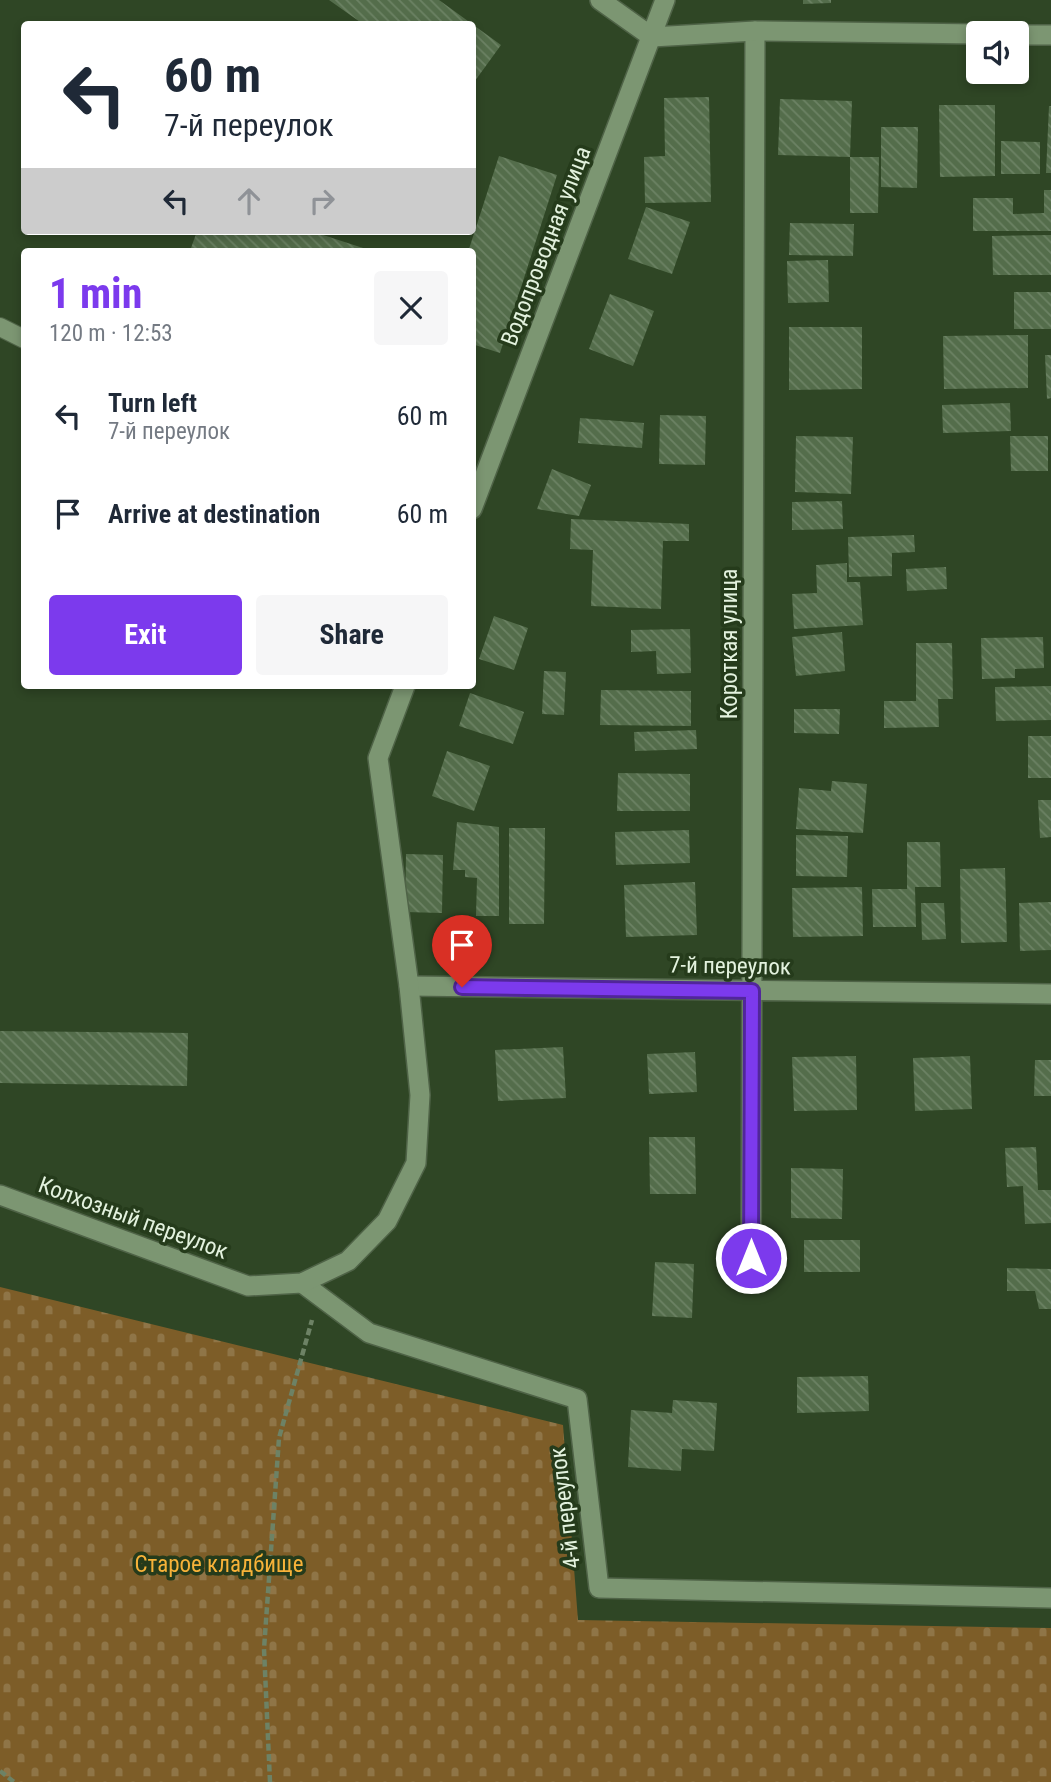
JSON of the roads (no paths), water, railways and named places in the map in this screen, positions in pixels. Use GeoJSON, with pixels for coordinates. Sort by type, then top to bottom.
{"type":"FeatureCollection","features":[{"type":"Feature","properties":{"kind":"street"},"geometry":{"type":"LineString","coordinates":[[600,0],[652,37],[755,30],[966,34]]}},
{"type":"Feature","properties":{"kind":"street","name":"Водопроводная улица"},"geometry":{"type":"LineString","coordinates":[[476,499],[665,0]]}},
{"type":"Feature","properties":{"kind":"street","name":"Короткая улица"},"geometry":{"type":"LineString","coordinates":[[751,1258],[755,30]]}},
{"type":"Feature","properties":{"kind":"street"},"geometry":{"type":"LineString","coordinates":[[1029,35],[1051,35]]}},
{"type":"Feature","properties":{"kind":"street"},"geometry":{"type":"LineString","coordinates":[[302,1283],[348,1261],[387,1221],[416,1163],[420,1095],[409,986],[378,758],[404,689]]}},
{"type":"Feature","properties":{"kind":"street","name":"7-й переулок"},"geometry":{"type":"LineString","coordinates":[[409,986],[1051,994]]}},
{"type":"Feature","properties":{"kind":"street","name":"Колхозный переулок"},"geometry":{"type":"LineString","coordinates":[[0,1195],[248,1286],[302,1283]]}},
{"type":"Feature","properties":{"kind":"street","name":"4-й переулок"},"geometry":{"type":"LineString","coordinates":[[302,1283],[369,1333],[577,1399],[599,1588],[1051,1598]]}},
{"type":"Feature","properties":{"kind":"lane"},"geometry":{"type":"LineString","coordinates":[[0,327],[21,338]]}},
{"type":"Feature","properties":{"kind":"park label","name":"Старое кладбище"},"geometry":{"type":"Point","coordinates":[219,1564]}}]}
